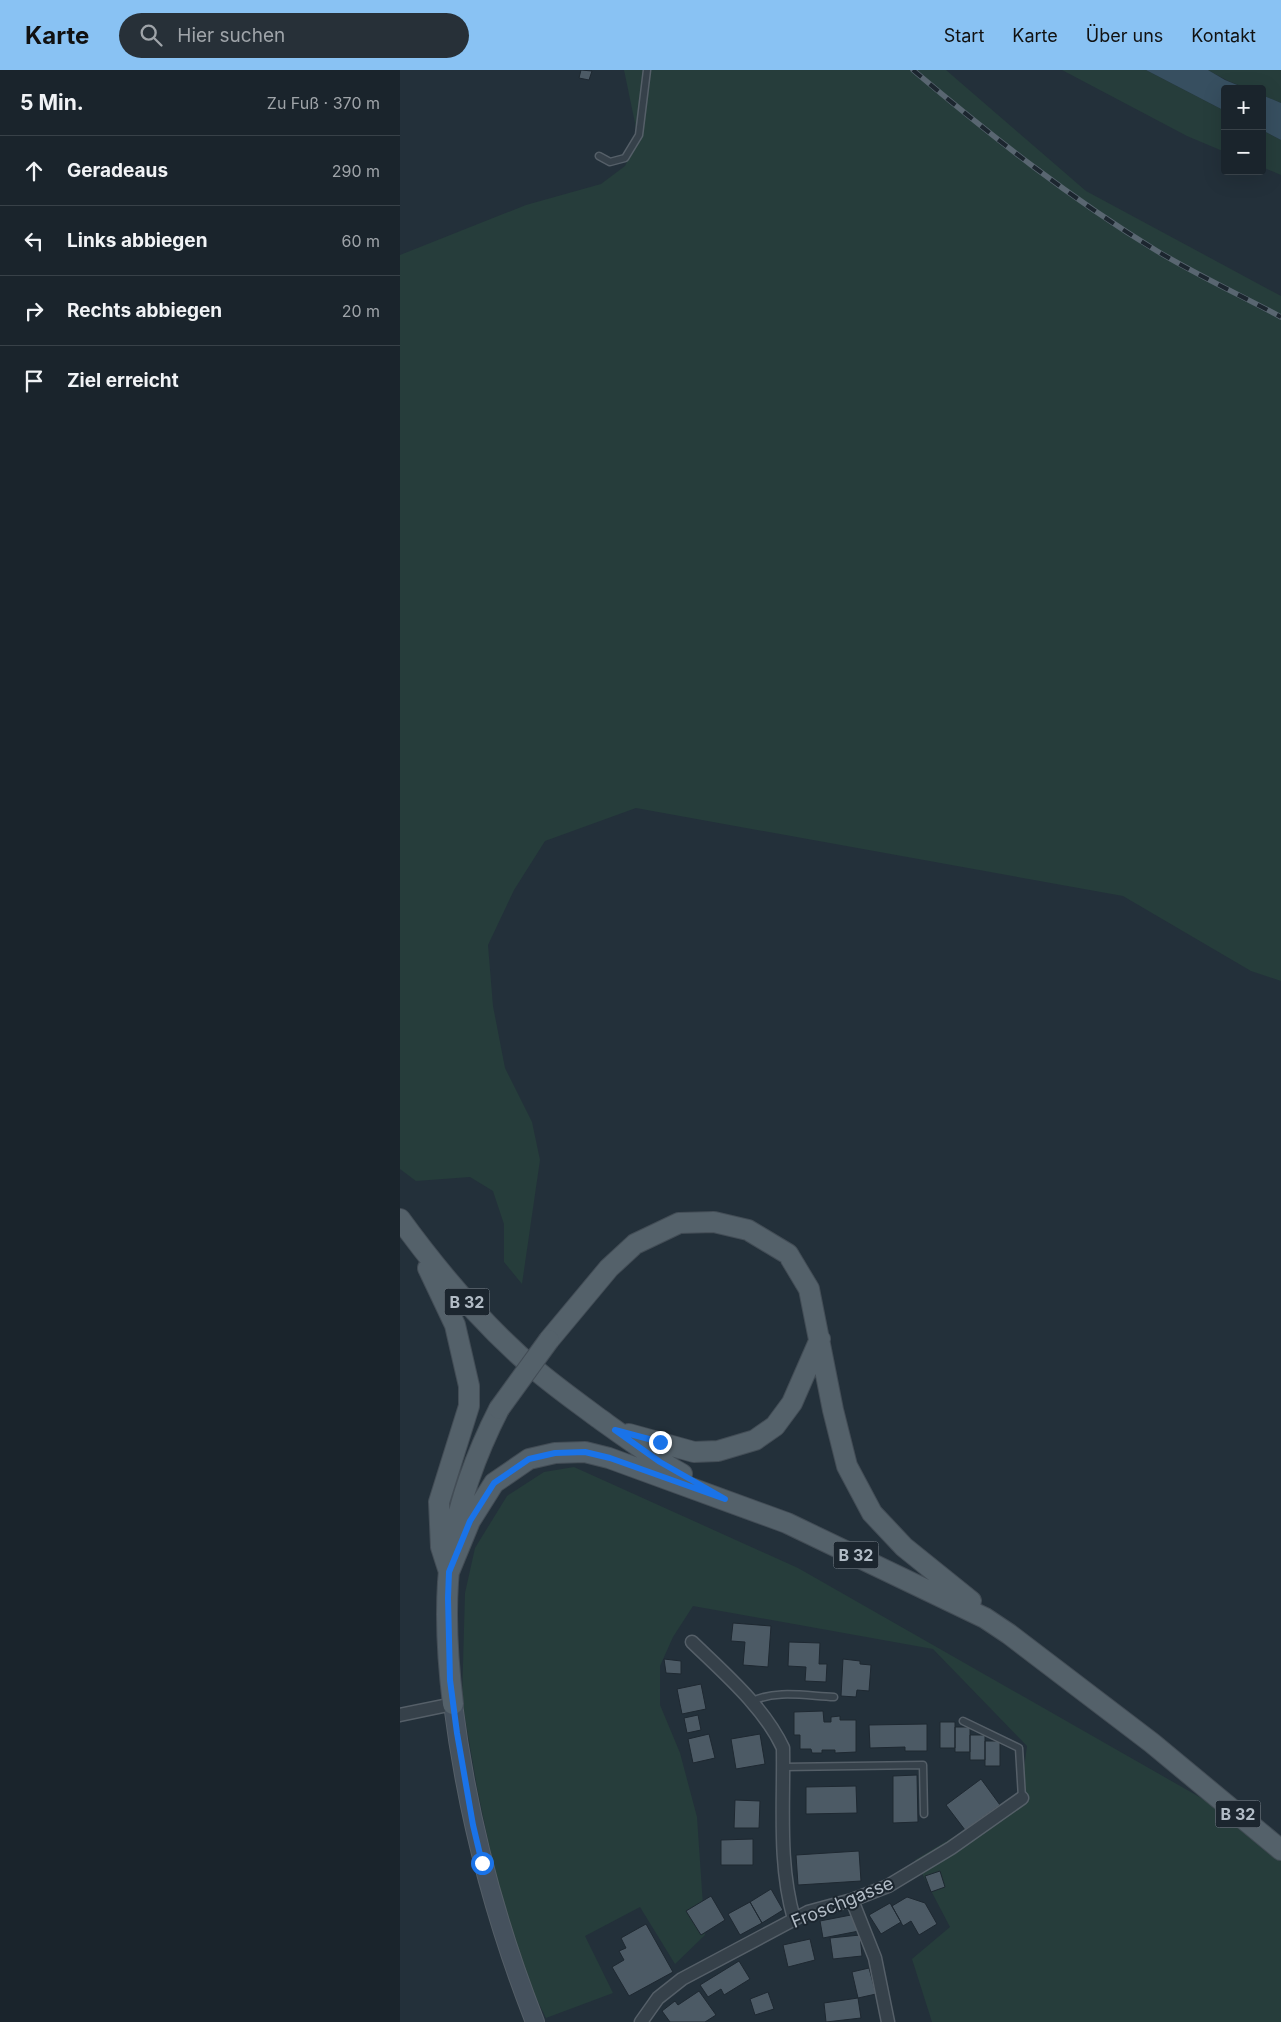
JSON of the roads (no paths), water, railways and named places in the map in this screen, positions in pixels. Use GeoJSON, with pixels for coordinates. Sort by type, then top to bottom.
{"type":"FeatureCollection","features":[{"type":"Feature","properties":{"kind":"main road","name":"B 32"},"geometry":{"type":"LineString","coordinates":[[400,1219],[458,1292],[502,1340],[538,1373],[615,1430],[660,1462],[725,1499],[788,1523],[985,1618],[1009,1634],[1152,1743],[1281,1850]]}},
{"type":"Feature","properties":{"kind":"main road"},"geometry":{"type":"LineString","coordinates":[[535,2022],[498,1918],[482,1863],[464,1776],[453,1704],[448,1622],[451,1553],[461,1507],[480,1449],[499,1409],[549,1340],[609,1268],[635,1244],[679,1223],[714,1222],[748,1230],[788,1254],[809,1289],[833,1410],[847,1466],[872,1513],[904,1548],[981,1610],[985,1618]]}},
{"type":"Feature","properties":{"kind":"main road"},"geometry":{"type":"LineString","coordinates":[[413,1237],[455,1325],[469,1386],[469,1406],[439,1502],[441,1547],[449,1572]]}},
{"type":"Feature","properties":{"kind":"main road"},"geometry":{"type":"LineString","coordinates":[[615,1430],[694,1452],[718,1451],[755,1440],[775,1426],[792,1403],[820,1339]]}},
{"type":"Feature","properties":{"kind":"main road"},"geometry":{"type":"LineString","coordinates":[[449,1572],[470,1521],[494,1483],[529,1459],[555,1453],[585,1452],[610,1458],[725,1499]]}},
{"type":"Feature","properties":{"kind":"street"},"geometry":{"type":"LineString","coordinates":[[692,1642],[751,1702],[778,1736],[784,1748],[783,1849],[788,1900],[794,1919]]}},
{"type":"Feature","properties":{"kind":"street"},"geometry":{"type":"LineString","coordinates":[[400,1715],[453,1704]]}},
{"type":"Feature","properties":{"kind":"street","name":"Froschgasse"},"geometry":{"type":"LineString","coordinates":[[641,2022],[658,1998],[682,1979],[794,1919],[821,1907],[852,1900],[888,1886],[951,1848],[1022,1798]]}},
{"type":"Feature","properties":{"kind":"street"},"geometry":{"type":"LineString","coordinates":[[852,1900],[875,1958],[888,2022]]}},
{"type":"Feature","properties":{"kind":"lane"},"geometry":{"type":"LineString","coordinates":[[599,156],[610,162],[625,158],[638,136],[647,70]]}},
{"type":"Feature","properties":{"kind":"lane"},"geometry":{"type":"LineString","coordinates":[[751,1702],[775,1694],[834,1697]]}},
{"type":"Feature","properties":{"kind":"lane"},"geometry":{"type":"LineString","coordinates":[[963,1720],[1019,1748],[1022,1798]]}},
{"type":"Feature","properties":{"kind":"lane"},"geometry":{"type":"LineString","coordinates":[[784,1767],[923,1765],[924,1814]]}},
{"type":"Feature","properties":{"kind":"water"},"geometry":{"type":"Polygon","coordinates":[[[1146,70],[1208,70],[1237,85],[1221,85],[1221,109],[1146,70]]]}},
{"type":"Feature","properties":{"kind":"water"},"geometry":{"type":"Polygon","coordinates":[[[1266,97],[1281,103],[1281,140],[1266,132],[1266,97]]]}},
{"type":"Feature","properties":{"kind":"railway"},"geometry":{"type":"LineString","coordinates":[[913,70],[1001,142],[1093,210],[1172,260],[1281,317]]}}]}
